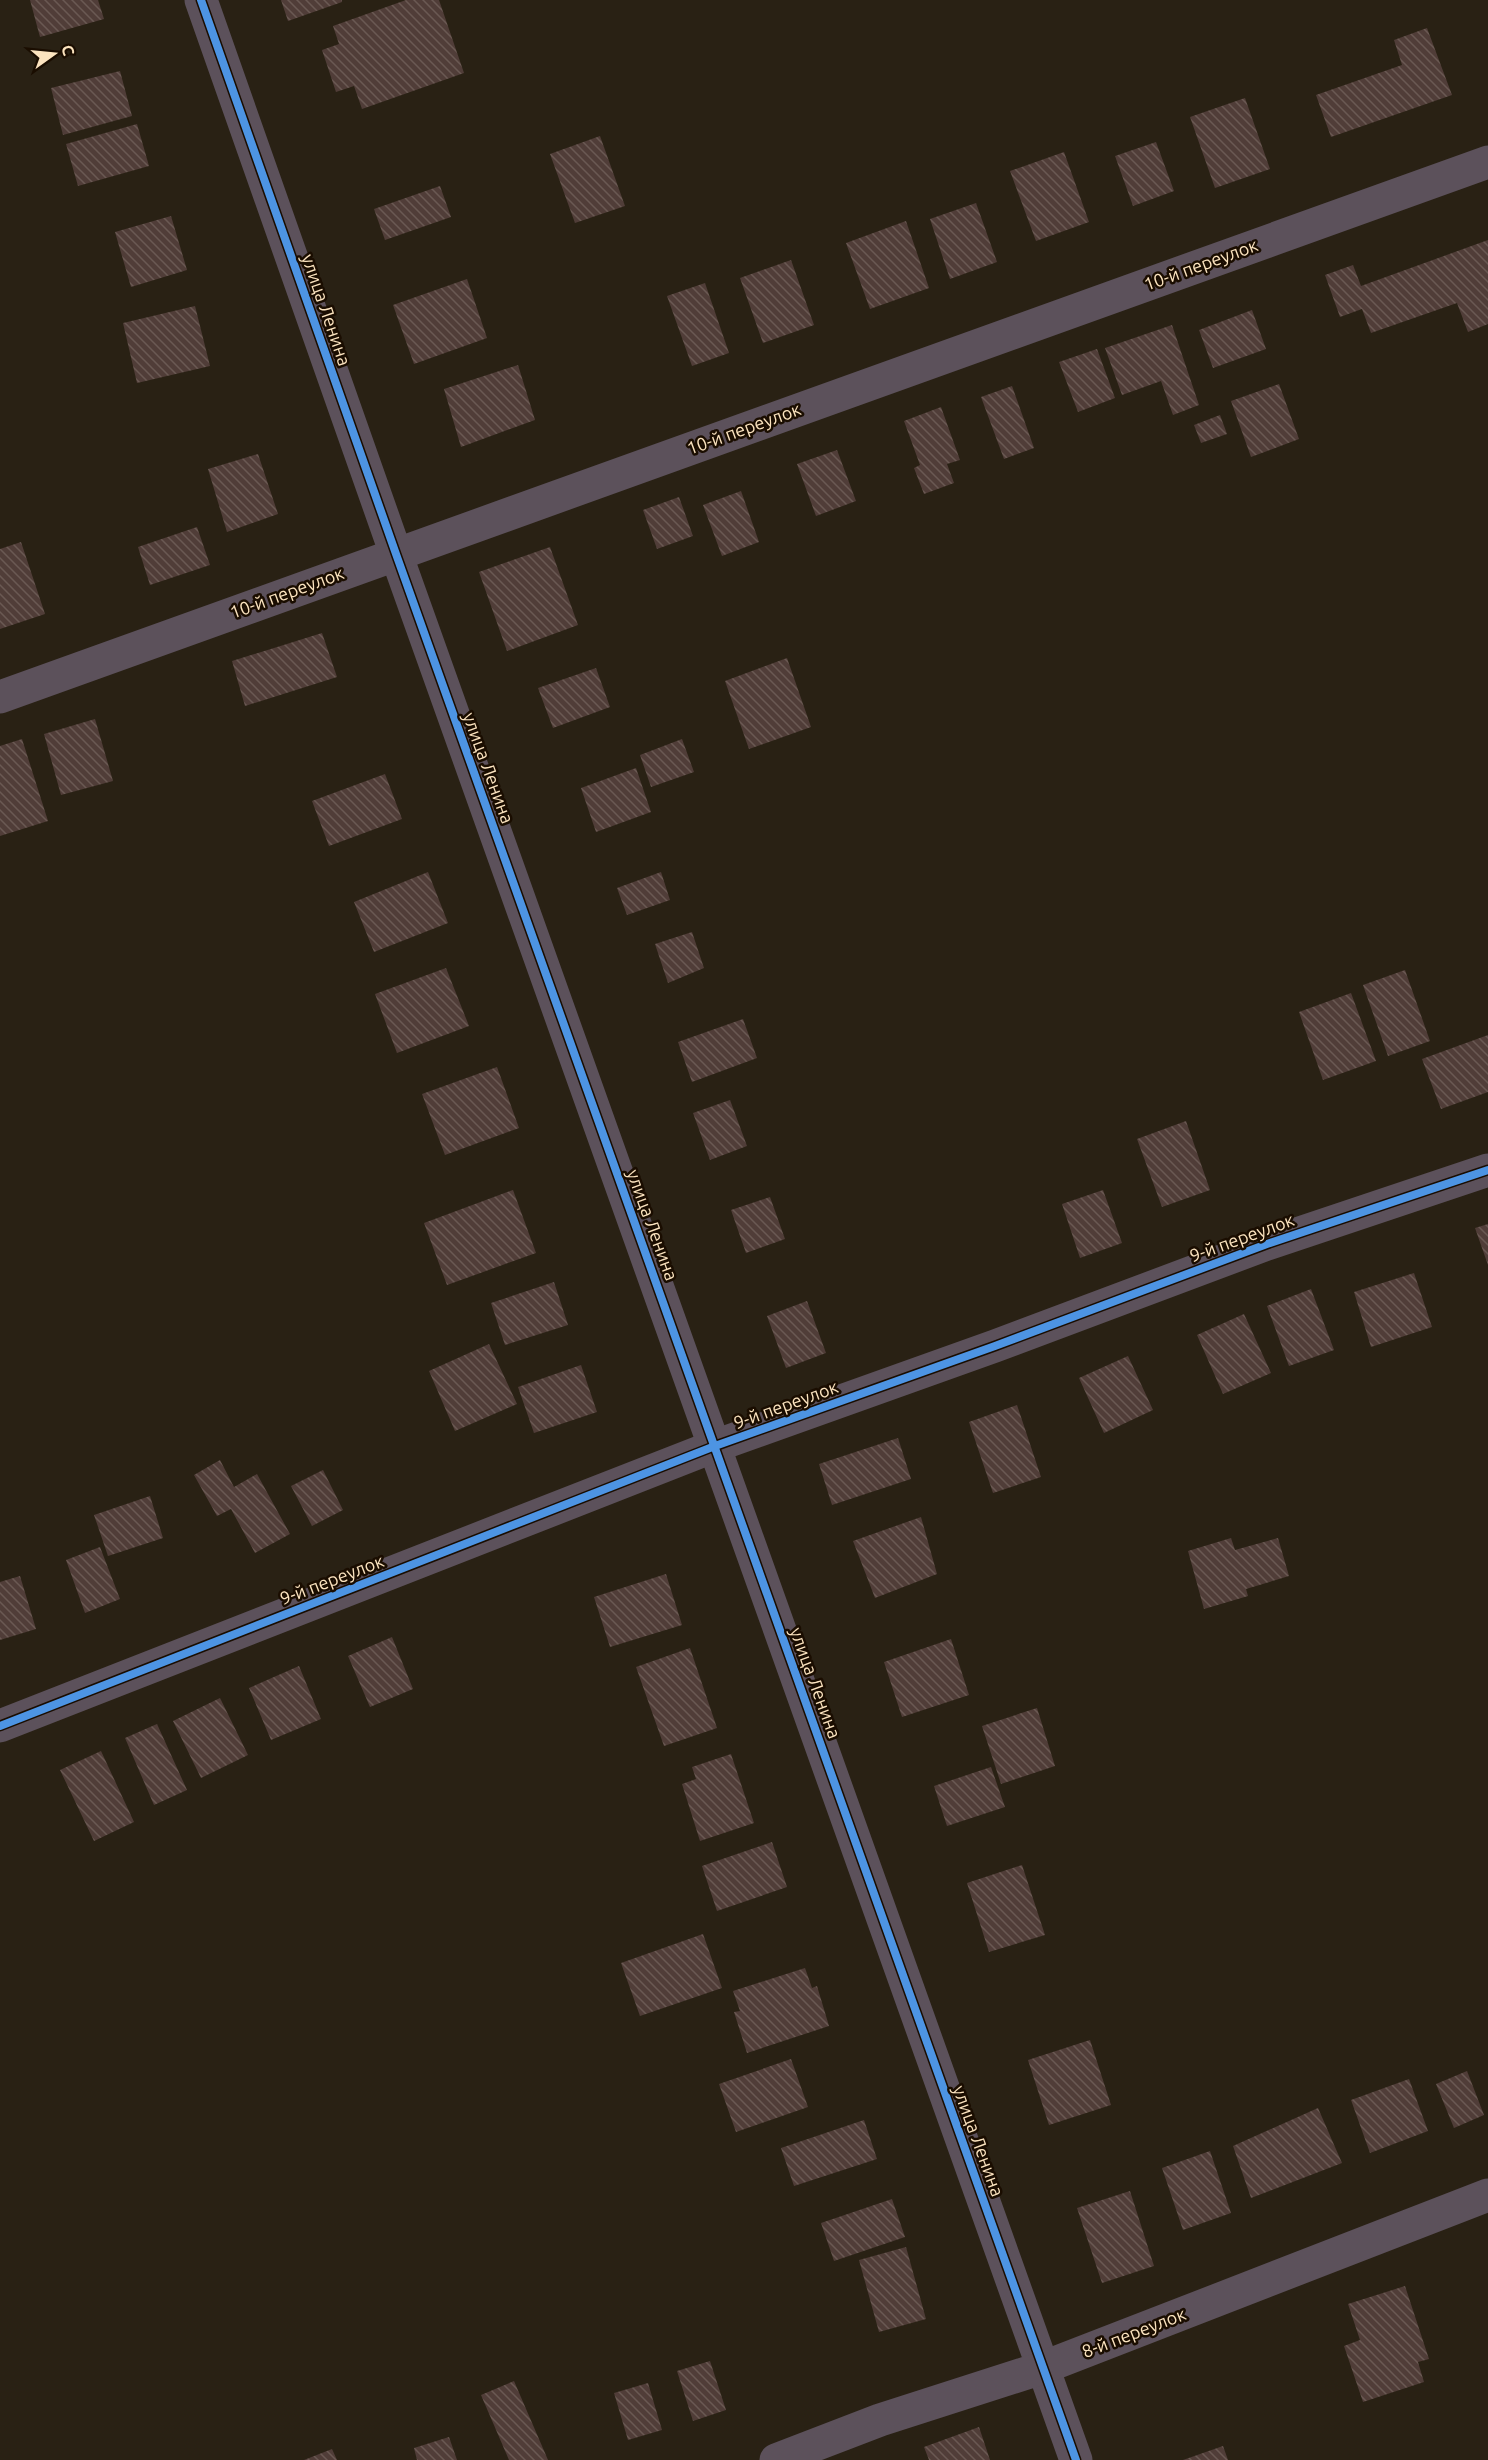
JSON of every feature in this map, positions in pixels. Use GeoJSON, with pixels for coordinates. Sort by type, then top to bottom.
{"type":"FeatureCollection","features":[{"type":"Feature","properties":{"kind":"street","name":"улица Ленина"},"geometry":{"type":"LineString","coordinates":[[201,0],[396,554],[1076,2460]]}},
{"type":"Feature","properties":{"kind":"street","name":"10-й переулок"},"geometry":{"type":"LineString","coordinates":[[0,697],[1488,162]]}},
{"type":"Feature","properties":{"kind":"street","name":"9-й переулок"},"geometry":{"type":"LineString","coordinates":[[0,1726],[715,1446],[994,1346],[1267,1244],[1488,1170]]}},
{"type":"Feature","properties":{"kind":"street","name":"8-й переулок"},"geometry":{"type":"LineString","coordinates":[[776,2460],[880,2420],[1042,2368],[1488,2194]]}},
{"type":"Feature","properties":{"kind":"building"},"geometry":{"type":"Polygon","coordinates":[[[30,0],[98,0],[104,19],[40,37],[30,0]]]}},
{"type":"Feature","properties":{"kind":"building"},"geometry":{"type":"Polygon","coordinates":[[[281,0],[342,0],[342,2],[288,21],[281,0]]]}},
{"type":"Feature","properties":{"kind":"building"},"geometry":{"type":"Polygon","coordinates":[[[406,0],[439,0],[464,73],[362,109],[354,86],[336,92],[322,50],[339,44],[333,26],[406,0]]]}},
{"type":"Feature","properties":{"kind":"building"},"geometry":{"type":"Polygon","coordinates":[[[1427,28],[1452,95],[1331,137],[1316,95],[1402,65],[1394,40],[1427,28]]]}},
{"type":"Feature","properties":{"kind":"building"},"geometry":{"type":"Polygon","coordinates":[[[120,71],[132,116],[63,135],[51,88],[120,71]]]}},
{"type":"Feature","properties":{"kind":"building"},"geometry":{"type":"Polygon","coordinates":[[[1245,98],[1270,169],[1215,188],[1190,117],[1245,98]]]}},
{"type":"Feature","properties":{"kind":"building"},"geometry":{"type":"Polygon","coordinates":[[[137,124],[149,166],[78,186],[66,144],[137,124]]]}},
{"type":"Feature","properties":{"kind":"building"},"geometry":{"type":"Polygon","coordinates":[[[600,136],[625,206],[575,223],[550,154],[600,136]]]}},
{"type":"Feature","properties":{"kind":"building"},"geometry":{"type":"Polygon","coordinates":[[[1156,142],[1174,191],[1133,206],[1115,156],[1156,142]]]}},
{"type":"Feature","properties":{"kind":"building"},"geometry":{"type":"Polygon","coordinates":[[[1064,152],[1089,222],[1036,241],[1010,171],[1064,152]]]}},
{"type":"Feature","properties":{"kind":"building"},"geometry":{"type":"Polygon","coordinates":[[[440,186],[451,217],[385,240],[374,209],[440,186]]]}},
{"type":"Feature","properties":{"kind":"building"},"geometry":{"type":"Polygon","coordinates":[[[976,203],[997,262],[950,279],[930,219],[976,203]]]}},
{"type":"Feature","properties":{"kind":"building"},"geometry":{"type":"Polygon","coordinates":[[[171,216],[187,270],[131,287],[115,232],[171,216]]]}},
{"type":"Feature","properties":{"kind":"building"},"geometry":{"type":"Polygon","coordinates":[[[906,221],[929,288],[870,309],[846,243],[906,221]]]}},
{"type":"Feature","properties":{"kind":"building"},"geometry":{"type":"Polygon","coordinates":[[[1488,240],[1488,324],[1468,332],[1457,303],[1371,333],[1362,309],[1340,317],[1325,275],[1353,265],[1361,286],[1488,240]]]}},
{"type":"Feature","properties":{"kind":"building"},"geometry":{"type":"Polygon","coordinates":[[[791,260],[814,325],[763,343],[740,278],[791,260]]]}},
{"type":"Feature","properties":{"kind":"building"},"geometry":{"type":"Polygon","coordinates":[[[467,279],[487,338],[414,364],[393,305],[467,279]]]}},
{"type":"Feature","properties":{"kind":"building"},"geometry":{"type":"Polygon","coordinates":[[[705,283],[729,353],[692,366],[667,296],[705,283]]]}},
{"type":"Feature","properties":{"kind":"building"},"geometry":{"type":"Polygon","coordinates":[[[195,306],[210,366],[137,383],[123,323],[195,306]]]}},
{"type":"Feature","properties":{"kind":"building"},"geometry":{"type":"Polygon","coordinates":[[[1252,310],[1266,349],[1213,368],[1199,330],[1252,310]]]}},
{"type":"Feature","properties":{"kind":"building"},"geometry":{"type":"Polygon","coordinates":[[[1172,325],[1199,405],[1173,415],[1161,381],[1122,395],[1105,348],[1172,325]]]}},
{"type":"Feature","properties":{"kind":"building"},"geometry":{"type":"Polygon","coordinates":[[[1097,349],[1115,398],[1078,412],[1059,362],[1097,349]]]}},
{"type":"Feature","properties":{"kind":"building"},"geometry":{"type":"Polygon","coordinates":[[[518,365],[535,420],[461,447],[444,389],[518,365]]]}},
{"type":"Feature","properties":{"kind":"building"},"geometry":{"type":"Polygon","coordinates":[[[1279,384],[1299,439],[1251,457],[1231,401],[1279,384]]]}},
{"type":"Feature","properties":{"kind":"building"},"geometry":{"type":"Polygon","coordinates":[[[1012,386],[1034,448],[1004,459],[981,397],[1012,386]]]}},
{"type":"Feature","properties":{"kind":"building"},"geometry":{"type":"Polygon","coordinates":[[[941,407],[960,460],[947,464],[954,483],[924,494],[914,468],[920,465],[904,421],[941,407]]]}},
{"type":"Feature","properties":{"kind":"building"},"geometry":{"type":"Polygon","coordinates":[[[1220,415],[1227,434],[1201,443],[1194,425],[1220,415]]]}},
{"type":"Feature","properties":{"kind":"building"},"geometry":{"type":"Polygon","coordinates":[[[837,450],[856,501],[816,516],[797,464],[837,450]]]}},
{"type":"Feature","properties":{"kind":"building"},"geometry":{"type":"Polygon","coordinates":[[[258,454],[278,514],[227,532],[208,469],[258,454]]]}},
{"type":"Feature","properties":{"kind":"building"},"geometry":{"type":"Polygon","coordinates":[[[741,491],[759,542],[722,556],[703,505],[741,491]]]}},
{"type":"Feature","properties":{"kind":"building"},"geometry":{"type":"Polygon","coordinates":[[[679,497],[693,536],[657,549],[643,510],[679,497]]]}},
{"type":"Feature","properties":{"kind":"building"},"geometry":{"type":"Polygon","coordinates":[[[197,527],[210,565],[150,585],[138,547],[197,527]]]}},
{"type":"Feature","properties":{"kind":"building"},"geometry":{"type":"Polygon","coordinates":[[[21,542],[45,614],[0,629],[0,549],[21,542]]]}},
{"type":"Feature","properties":{"kind":"building"},"geometry":{"type":"Polygon","coordinates":[[[550,547],[578,625],[507,651],[479,572],[550,547]]]}},
{"type":"Feature","properties":{"kind":"building"},"geometry":{"type":"Polygon","coordinates":[[[322,633],[337,677],[245,706],[232,661],[322,633]]]}},
{"type":"Feature","properties":{"kind":"building"},"geometry":{"type":"Polygon","coordinates":[[[787,658],[811,727],[749,749],[725,681],[787,658]]]}},
{"type":"Feature","properties":{"kind":"building"},"geometry":{"type":"Polygon","coordinates":[[[596,668],[610,707],[553,728],[538,688],[596,668]]]}},
{"type":"Feature","properties":{"kind":"building"},"geometry":{"type":"Polygon","coordinates":[[[95,719],[113,781],[61,795],[44,734],[95,719]]]}},
{"type":"Feature","properties":{"kind":"building"},"geometry":{"type":"Polygon","coordinates":[[[22,739],[48,821],[0,836],[0,746],[22,739]]]}},
{"type":"Feature","properties":{"kind":"building"},"geometry":{"type":"Polygon","coordinates":[[[682,739],[694,772],[651,787],[640,755],[682,739]]]}},
{"type":"Feature","properties":{"kind":"building"},"geometry":{"type":"Polygon","coordinates":[[[636,768],[651,812],[596,832],[581,788],[636,768]]]}},
{"type":"Feature","properties":{"kind":"building"},"geometry":{"type":"Polygon","coordinates":[[[385,774],[402,819],[329,846],[312,801],[385,774]]]}},
{"type":"Feature","properties":{"kind":"building"},"geometry":{"type":"Polygon","coordinates":[[[428,872],[448,923],[374,952],[354,902],[428,872]]]}},
{"type":"Feature","properties":{"kind":"building"},"geometry":{"type":"Polygon","coordinates":[[[661,872],[670,900],[627,915],[617,888],[661,872]]]}},
{"type":"Feature","properties":{"kind":"building"},"geometry":{"type":"Polygon","coordinates":[[[692,932],[704,968],[668,983],[655,944],[692,932]]]}},
{"type":"Feature","properties":{"kind":"building"},"geometry":{"type":"Polygon","coordinates":[[[446,968],[469,1026],[397,1053],[375,994],[446,968]]]}},
{"type":"Feature","properties":{"kind":"building"},"geometry":{"type":"Polygon","coordinates":[[[1405,970],[1430,1041],[1388,1056],[1363,985],[1405,970]]]}},
{"type":"Feature","properties":{"kind":"building"},"geometry":{"type":"Polygon","coordinates":[[[1351,993],[1376,1061],[1323,1080],[1299,1012],[1351,993]]]}},
{"type":"Feature","properties":{"kind":"building"},"geometry":{"type":"Polygon","coordinates":[[[743,1019],[757,1058],[692,1082],[678,1042],[743,1019]]]}},
{"type":"Feature","properties":{"kind":"building"},"geometry":{"type":"Polygon","coordinates":[[[1488,1035],[1488,1092],[1441,1109],[1422,1059],[1488,1035]]]}},
{"type":"Feature","properties":{"kind":"building"},"geometry":{"type":"Polygon","coordinates":[[[497,1067],[519,1128],[445,1155],[422,1094],[497,1067]]]}},
{"type":"Feature","properties":{"kind":"building"},"geometry":{"type":"Polygon","coordinates":[[[730,1100],[747,1146],[710,1160],[693,1113],[730,1100]]]}},
{"type":"Feature","properties":{"kind":"building"},"geometry":{"type":"Polygon","coordinates":[[[1186,1121],[1210,1190],[1162,1207],[1137,1139],[1186,1121]]]}},
{"type":"Feature","properties":{"kind":"building"},"geometry":{"type":"Polygon","coordinates":[[[513,1190],[536,1253],[447,1285],[424,1223],[513,1190]]]}},
{"type":"Feature","properties":{"kind":"building"},"geometry":{"type":"Polygon","coordinates":[[[1103,1190],[1122,1243],[1080,1258],[1062,1204],[1103,1190]]]}},
{"type":"Feature","properties":{"kind":"building"},"geometry":{"type":"Polygon","coordinates":[[[770,1197],[785,1239],[746,1253],[731,1210],[770,1197]]]}},
{"type":"Feature","properties":{"kind":"building"},"geometry":{"type":"Polygon","coordinates":[[[1488,1224],[1488,1265],[1475,1228],[1488,1224]]]}},
{"type":"Feature","properties":{"kind":"building"},"geometry":{"type":"Polygon","coordinates":[[[1414,1273],[1432,1327],[1371,1347],[1354,1292],[1414,1273]]]}},
{"type":"Feature","properties":{"kind":"building"},"geometry":{"type":"Polygon","coordinates":[[[554,1282],[568,1325],[505,1345],[491,1303],[554,1282]]]}},
{"type":"Feature","properties":{"kind":"building"},"geometry":{"type":"Polygon","coordinates":[[[1311,1289],[1334,1350],[1289,1366],[1267,1306],[1311,1289]]]}},
{"type":"Feature","properties":{"kind":"building"},"geometry":{"type":"Polygon","coordinates":[[[807,1301],[826,1353],[786,1368],[767,1316],[807,1301]]]}},
{"type":"Feature","properties":{"kind":"building"},"geometry":{"type":"Polygon","coordinates":[[[1244,1314],[1271,1373],[1223,1394],[1197,1335],[1244,1314]]]}},
{"type":"Feature","properties":{"kind":"building"},"geometry":{"type":"Polygon","coordinates":[[[489,1344],[517,1404],[455,1431],[429,1371],[489,1344]]]}},
{"type":"Feature","properties":{"kind":"building"},"geometry":{"type":"Polygon","coordinates":[[[1128,1356],[1153,1410],[1104,1433],[1079,1378],[1128,1356]]]}},
{"type":"Feature","properties":{"kind":"building"},"geometry":{"type":"Polygon","coordinates":[[[581,1365],[597,1412],[534,1433],[518,1387],[581,1365]]]}},
{"type":"Feature","properties":{"kind":"building"},"geometry":{"type":"Polygon","coordinates":[[[1017,1405],[1041,1477],[993,1493],[969,1422],[1017,1405]]]}},
{"type":"Feature","properties":{"kind":"building"},"geometry":{"type":"Polygon","coordinates":[[[898,1438],[911,1479],[832,1505],[819,1464],[898,1438]]]}},
{"type":"Feature","properties":{"kind":"building"},"geometry":{"type":"Polygon","coordinates":[[[220,1460],[234,1487],[257,1474],[290,1534],[255,1553],[231,1509],[217,1516],[194,1475],[220,1460]]]}},
{"type":"Feature","properties":{"kind":"building"},"geometry":{"type":"Polygon","coordinates":[[[323,1470],[343,1510],[312,1526],[291,1486],[323,1470]]]}},
{"type":"Feature","properties":{"kind":"building"},"geometry":{"type":"Polygon","coordinates":[[[150,1496],[163,1538],[108,1556],[94,1515],[150,1496]]]}},
{"type":"Feature","properties":{"kind":"building"},"geometry":{"type":"Polygon","coordinates":[[[921,1517],[937,1574],[875,1598],[853,1541],[921,1517]]]}},
{"type":"Feature","properties":{"kind":"building"},"geometry":{"type":"Polygon","coordinates":[[[1231,1538],[1235,1550],[1278,1538],[1289,1576],[1246,1589],[1248,1596],[1204,1609],[1188,1551],[1231,1538]]]}},
{"type":"Feature","properties":{"kind":"building"},"geometry":{"type":"Polygon","coordinates":[[[100,1547],[120,1599],[85,1613],[66,1560],[100,1547]]]}},
{"type":"Feature","properties":{"kind":"building"},"geometry":{"type":"Polygon","coordinates":[[[666,1574],[682,1625],[610,1647],[594,1597],[666,1574]]]}},
{"type":"Feature","properties":{"kind":"building"},"geometry":{"type":"Polygon","coordinates":[[[20,1576],[36,1629],[0,1640],[0,1582],[20,1576]]]}},
{"type":"Feature","properties":{"kind":"building"},"geometry":{"type":"Polygon","coordinates":[[[392,1637],[413,1689],[370,1707],[348,1656],[392,1637]]]}},
{"type":"Feature","properties":{"kind":"building"},"geometry":{"type":"Polygon","coordinates":[[[951,1639],[969,1695],[902,1717],[884,1662],[951,1639]]]}},
{"type":"Feature","properties":{"kind":"building"},"geometry":{"type":"Polygon","coordinates":[[[690,1648],[717,1728],[664,1746],[636,1667],[690,1648]]]}},
{"type":"Feature","properties":{"kind":"building"},"geometry":{"type":"Polygon","coordinates":[[[299,1666],[321,1719],[271,1740],[249,1688],[299,1666]]]}},
{"type":"Feature","properties":{"kind":"building"},"geometry":{"type":"Polygon","coordinates":[[[220,1698],[248,1755],[201,1778],[173,1721],[220,1698]]]}},
{"type":"Feature","properties":{"kind":"building"},"geometry":{"type":"Polygon","coordinates":[[[1037,1708],[1055,1766],[1001,1784],[982,1726],[1037,1708]]]}},
{"type":"Feature","properties":{"kind":"building"},"geometry":{"type":"Polygon","coordinates":[[[157,1724],[187,1790],[154,1805],[125,1738],[157,1724]]]}},
{"type":"Feature","properties":{"kind":"building"},"geometry":{"type":"Polygon","coordinates":[[[101,1751],[134,1822],[94,1841],[60,1770],[101,1751]]]}},
{"type":"Feature","properties":{"kind":"building"},"geometry":{"type":"Polygon","coordinates":[[[731,1754],[754,1823],[700,1841],[682,1784],[696,1779],[692,1767],[731,1754]]]}},
{"type":"Feature","properties":{"kind":"building"},"geometry":{"type":"Polygon","coordinates":[[[991,1767],[1005,1807],[947,1826],[934,1786],[991,1767]]]}},
{"type":"Feature","properties":{"kind":"building"},"geometry":{"type":"Polygon","coordinates":[[[772,1842],[787,1887],[717,1911],[702,1866],[772,1842]]]}},
{"type":"Feature","properties":{"kind":"building"},"geometry":{"type":"Polygon","coordinates":[[[1022,1865],[1045,1935],[989,1952],[967,1883],[1022,1865]]]}},
{"type":"Feature","properties":{"kind":"building"},"geometry":{"type":"Polygon","coordinates":[[[703,1934],[722,1988],[640,2016],[621,1963],[703,1934]]]}},
{"type":"Feature","properties":{"kind":"building"},"geometry":{"type":"Polygon","coordinates":[[[805,1968],[812,1988],[817,1986],[829,2026],[747,2053],[734,2012],[740,2011],[733,1991],[805,1968]]]}},
{"type":"Feature","properties":{"kind":"building"},"geometry":{"type":"Polygon","coordinates":[[[1090,2040],[1111,2105],[1049,2125],[1028,2060],[1090,2040]]]}},
{"type":"Feature","properties":{"kind":"building"},"geometry":{"type":"Polygon","coordinates":[[[791,2059],[808,2107],[736,2132],[719,2084],[791,2059]]]}},
{"type":"Feature","properties":{"kind":"building"},"geometry":{"type":"Polygon","coordinates":[[[1467,2071],[1484,2115],[1454,2128],[1436,2084],[1467,2071]]]}},
{"type":"Feature","properties":{"kind":"building"},"geometry":{"type":"Polygon","coordinates":[[[1409,2079],[1428,2131],[1370,2153],[1351,2100],[1409,2079]]]}},
{"type":"Feature","properties":{"kind":"building"},"geometry":{"type":"Polygon","coordinates":[[[1318,2108],[1342,2163],[1251,2198],[1233,2146],[1318,2108]]]}},
{"type":"Feature","properties":{"kind":"building"},"geometry":{"type":"Polygon","coordinates":[[[864,2120],[877,2159],[794,2186],[781,2148],[864,2120]]]}},
{"type":"Feature","properties":{"kind":"building"},"geometry":{"type":"Polygon","coordinates":[[[1210,2151],[1231,2213],[1183,2230],[1162,2168],[1210,2151]]]}},
{"type":"Feature","properties":{"kind":"building"},"geometry":{"type":"Polygon","coordinates":[[[1130,2191],[1154,2266],[1102,2283],[1077,2208],[1130,2191]]]}},
{"type":"Feature","properties":{"kind":"building"},"geometry":{"type":"Polygon","coordinates":[[[892,2199],[905,2237],[834,2261],[821,2223],[892,2199]]]}},
{"type":"Feature","properties":{"kind":"building"},"geometry":{"type":"Polygon","coordinates":[[[906,2247],[926,2319],[879,2332],[859,2260],[906,2247]]]}},
{"type":"Feature","properties":{"kind":"building"},"geometry":{"type":"Polygon","coordinates":[[[1405,2286],[1429,2359],[1418,2362],[1424,2382],[1363,2402],[1344,2346],[1360,2340],[1348,2304],[1405,2286]]]}},
{"type":"Feature","properties":{"kind":"building"},"geometry":{"type":"Polygon","coordinates":[[[710,2361],[726,2410],[693,2421],[677,2371],[710,2361]]]}},
{"type":"Feature","properties":{"kind":"building"},"geometry":{"type":"Polygon","coordinates":[[[514,2381],[548,2460],[509,2460],[481,2395],[514,2381]]]}},
{"type":"Feature","properties":{"kind":"building"},"geometry":{"type":"Polygon","coordinates":[[[648,2383],[662,2430],[628,2440],[614,2393],[648,2383]]]}},
{"type":"Feature","properties":{"kind":"building"},"geometry":{"type":"Polygon","coordinates":[[[979,2427],[990,2460],[929,2460],[924,2447],[979,2427]]]}},
{"type":"Feature","properties":{"kind":"building"},"geometry":{"type":"Polygon","coordinates":[[[449,2437],[457,2460],[417,2460],[414,2448],[449,2437]]]}},
{"type":"Feature","properties":{"kind":"building"},"geometry":{"type":"Polygon","coordinates":[[[1223,2446],[1228,2460],[1183,2460],[1223,2446]]]}},
{"type":"Feature","properties":{"kind":"building"},"geometry":{"type":"Polygon","coordinates":[[[332,2449],[337,2460],[304,2460],[332,2449]]]}},
{"type":"Feature","properties":{"kind":"cycle path"},"geometry":{"type":"LineString","coordinates":[[201,0],[396,554],[1076,2460]]}},
{"type":"Feature","properties":{"kind":"cycle path"},"geometry":{"type":"LineString","coordinates":[[0,1726],[715,1446],[995,1346],[1267,1244],[1488,1170]]}}]}
